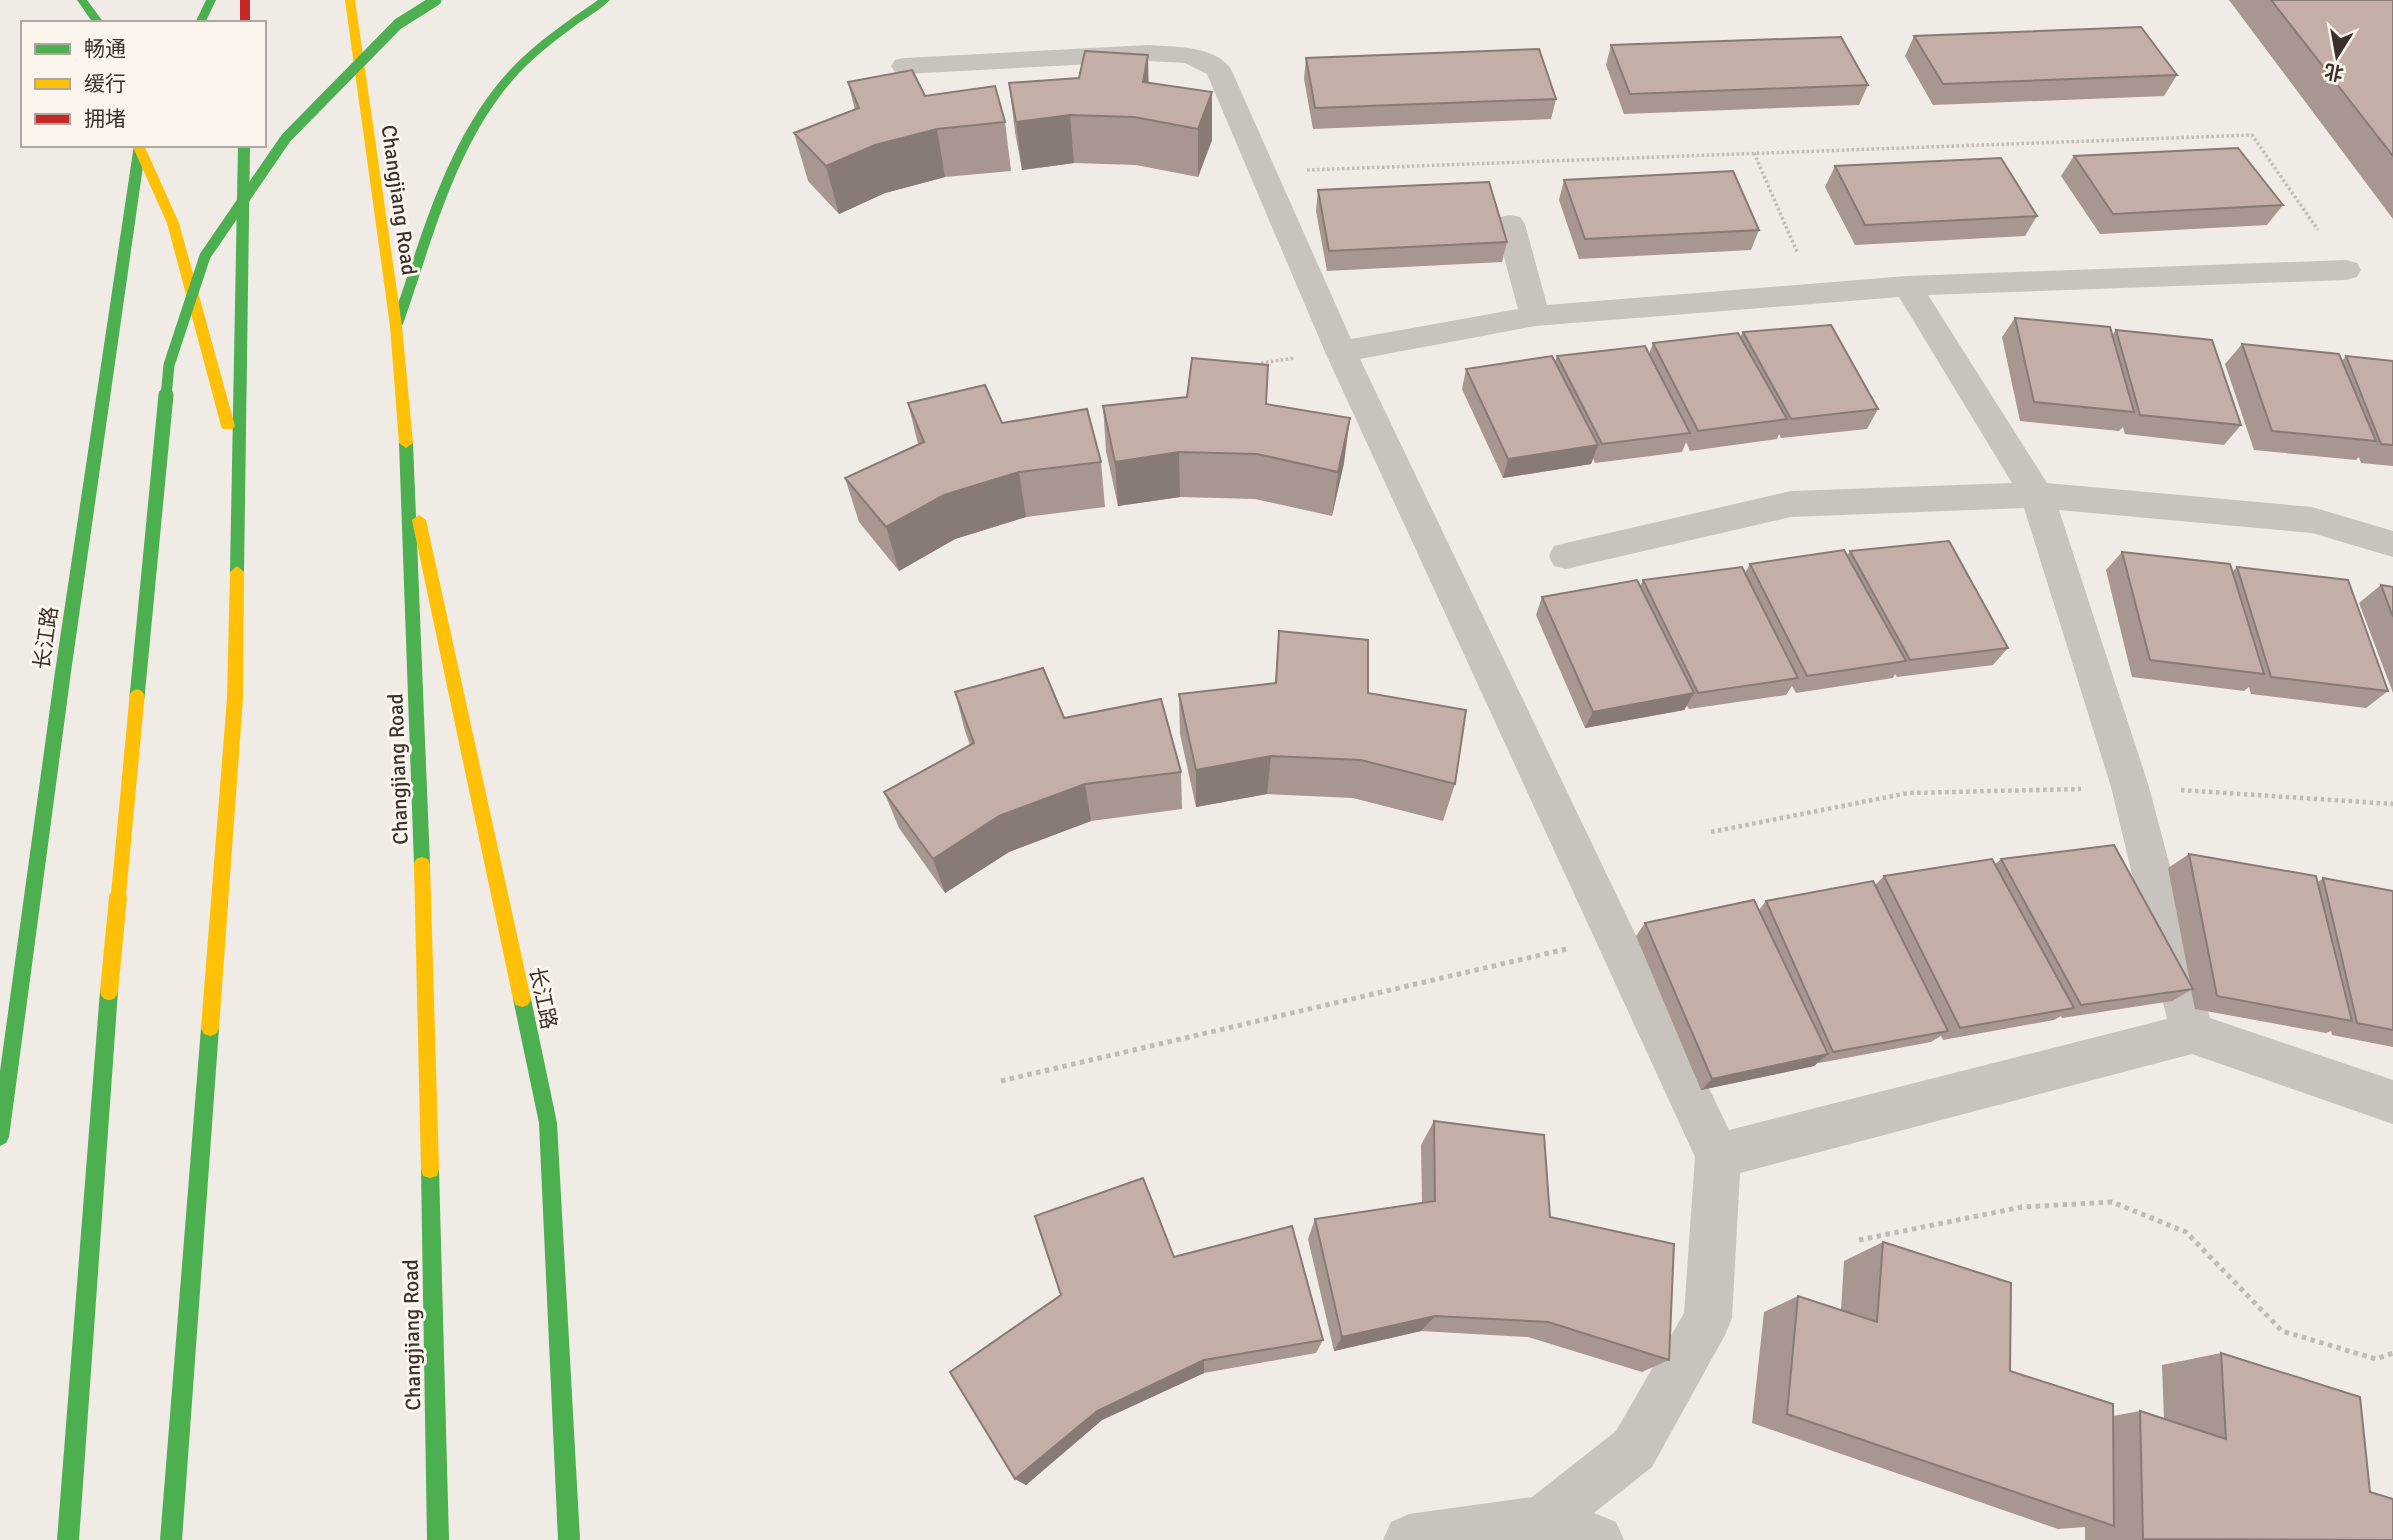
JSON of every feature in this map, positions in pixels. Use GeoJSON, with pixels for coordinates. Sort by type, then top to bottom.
{"type":"FeatureCollection","features":[{"type":"Feature","properties":{"kind":"main road"},"geometry":{"type":"LineString","coordinates":[[82,0],[98,21]]}},
{"type":"Feature","properties":{"kind":"main road"},"geometry":{"type":"LineString","coordinates":[[201,21],[212,0]]}},
{"type":"Feature","properties":{"kind":"main road"},"geometry":{"type":"LineString","coordinates":[[245,0],[245,21]]}},
{"type":"Feature","properties":{"kind":"main road","name":"Changjiang Road"},"geometry":{"type":"LineString","coordinates":[[350,0],[396,326],[409,474],[425,948],[438,1540]]}},
{"type":"Feature","properties":{"kind":"main road"},"geometry":{"type":"LineString","coordinates":[[68,1540],[109,991],[169,365],[205,256],[286,138],[398,24],[436,0]]}},
{"type":"Feature","properties":{"kind":"main road"},"geometry":{"type":"LineString","coordinates":[[396,326],[466,145],[502,86],[553,35],[606,0]]}},
{"type":"Feature","properties":{"kind":"main road"},"geometry":{"type":"LineString","coordinates":[[139,147],[173,223],[240,470]]}},
{"type":"Feature","properties":{"kind":"main road","name":"长江路"},"geometry":{"type":"LineString","coordinates":[[0,1137],[139,147]]}},
{"type":"Feature","properties":{"kind":"main road"},"geometry":{"type":"LineString","coordinates":[[171,1540],[235,698],[244,147]]}},
{"type":"Feature","properties":{"kind":"main road","name":"长江路"},"geometry":{"type":"LineString","coordinates":[[409,474],[548,1123],[569,1540]]}},
{"type":"Feature","properties":{"kind":"street"},"geometry":{"type":"LineString","coordinates":[[904,66],[1148,53],[1190,56],[1219,69],[1341,352],[1718,1156],[1708,1318],[1634,1449],[1542,1521]]}},
{"type":"Feature","properties":{"kind":"street"},"geometry":{"type":"LineString","coordinates":[[1510,224],[1535,316]]}},
{"type":"Feature","properties":{"kind":"street"},"geometry":{"type":"LineString","coordinates":[[1341,352],[1535,316],[1815,293],[1906,286],[2346,270]]}},
{"type":"Feature","properties":{"kind":"street"},"geometry":{"type":"LineString","coordinates":[[1906,286],[2037,495],[2130,788],[2192,1033]]}},
{"type":"Feature","properties":{"kind":"street"},"geometry":{"type":"LineString","coordinates":[[1566,556],[1791,504],[2037,495],[2312,520],[2393,544]]}},
{"type":"Feature","properties":{"kind":"street"},"geometry":{"type":"LineString","coordinates":[[1718,1156],[2192,1033],[2393,1102]]}},
{"type":"Feature","properties":{"kind":"street"},"geometry":{"type":"LineString","coordinates":[[1409,1540],[1542,1521],[1598,1540]]}},
{"type":"Feature","properties":{"kind":"path"},"geometry":{"type":"LineString","coordinates":[[1264,171],[2252,135],[2346,270]]}},
{"type":"Feature","properties":{"kind":"path"},"geometry":{"type":"LineString","coordinates":[[1754,153],[1815,293]]}},
{"type":"Feature","properties":{"kind":"path"},"geometry":{"type":"LineString","coordinates":[[1712,832],[1908,793],[2130,788],[2393,804]]}},
{"type":"Feature","properties":{"kind":"path"},"geometry":{"type":"LineString","coordinates":[[1001,1081],[1615,937]]}},
{"type":"Feature","properties":{"kind":"path"},"geometry":{"type":"LineString","coordinates":[[1859,1240],[2022,1207],[2112,1202],[2186,1232],[2282,1331],[2376,1359],[2393,1353]]}},
{"type":"Feature","properties":{"kind":"building"},"geometry":{"type":"Polygon","coordinates":[[[2271,0],[2393,0],[2393,156],[2271,0]]]}},
{"type":"Feature","properties":{"kind":"building"},"geometry":{"type":"Polygon","coordinates":[[[2141,27],[2177,75],[1943,84],[1914,36],[2141,27]]]}},
{"type":"Feature","properties":{"kind":"building"},"geometry":{"type":"Polygon","coordinates":[[[1841,37],[1868,85],[1630,94],[1611,45],[1841,37]]]}},
{"type":"Feature","properties":{"kind":"building"},"geometry":{"type":"Polygon","coordinates":[[[1539,49],[1556,99],[1315,108],[1306,58],[1539,49]]]}},
{"type":"Feature","properties":{"kind":"building"},"geometry":{"type":"Polygon","coordinates":[[[1085,51],[1148,55],[1143,82],[1212,92],[1198,129],[1134,117],[1070,115],[1016,122],[1009,83],[1079,78],[1085,51]]]}},
{"type":"Feature","properties":{"kind":"building"},"geometry":{"type":"Polygon","coordinates":[[[912,70],[925,96],[995,86],[1005,122],[937,129],[875,145],[826,166],[794,133],[859,108],[848,82],[912,70]]]}},
{"type":"Feature","properties":{"kind":"building"},"geometry":{"type":"Polygon","coordinates":[[[2238,148],[2283,205],[2113,214],[2074,156],[2238,148]]]}},
{"type":"Feature","properties":{"kind":"building"},"geometry":{"type":"Polygon","coordinates":[[[2001,158],[2037,216],[1865,225],[1835,166],[2001,158]]]}},
{"type":"Feature","properties":{"kind":"building"},"geometry":{"type":"Polygon","coordinates":[[[1733,171],[1759,230],[1585,239],[1564,180],[1733,171]]]}},
{"type":"Feature","properties":{"kind":"building"},"geometry":{"type":"Polygon","coordinates":[[[1489,182],[1507,242],[1329,251],[1318,190],[1489,182]]]}},
{"type":"Feature","properties":{"kind":"building"},"geometry":{"type":"Polygon","coordinates":[[[2015,318],[2110,327],[2134,412],[2034,402],[2015,318]]]}},
{"type":"Feature","properties":{"kind":"building"},"geometry":{"type":"Polygon","coordinates":[[[1831,325],[1878,409],[1791,419],[1743,332],[1831,325]]]}},
{"type":"Feature","properties":{"kind":"building"},"geometry":{"type":"Polygon","coordinates":[[[2116,330],[2212,340],[2241,425],[2140,415],[2116,330]]]}},
{"type":"Feature","properties":{"kind":"building"},"geometry":{"type":"Polygon","coordinates":[[[1738,333],[1787,419],[1698,431],[1653,343],[1738,333]]]}},
{"type":"Feature","properties":{"kind":"building"},"geometry":{"type":"Polygon","coordinates":[[[2242,344],[2339,354],[2376,441],[2272,431],[2242,344]]]}},
{"type":"Feature","properties":{"kind":"building"},"geometry":{"type":"Polygon","coordinates":[[[1645,346],[1690,433],[1602,444],[1557,356],[1645,346]]]}},
{"type":"Feature","properties":{"kind":"building"},"geometry":{"type":"Polygon","coordinates":[[[1552,356],[1598,445],[1508,459],[1466,369],[1552,356]]]}},
{"type":"Feature","properties":{"kind":"building"},"geometry":{"type":"Polygon","coordinates":[[[2346,356],[2393,361],[2393,445],[2381,444],[2346,356]]]}},
{"type":"Feature","properties":{"kind":"building"},"geometry":{"type":"Polygon","coordinates":[[[1192,358],[1268,365],[1266,404],[1350,418],[1338,472],[1257,454],[1179,452],[1115,462],[1103,406],[1187,397],[1192,358]]]}},
{"type":"Feature","properties":{"kind":"building"},"geometry":{"type":"Polygon","coordinates":[[[985,385],[1002,423],[1087,409],[1101,462],[1019,472],[944,495],[886,527],[845,478],[924,442],[908,403],[985,385]]]}},
{"type":"Feature","properties":{"kind":"building"},"geometry":{"type":"Polygon","coordinates":[[[1949,541],[2008,648],[1910,660],[1850,551],[1949,541]]]}},
{"type":"Feature","properties":{"kind":"building"},"geometry":{"type":"Polygon","coordinates":[[[1844,550],[1906,661],[1807,676],[1750,564],[1844,550]]]}},
{"type":"Feature","properties":{"kind":"building"},"geometry":{"type":"Polygon","coordinates":[[[2122,552],[2230,564],[2264,674],[2150,660],[2122,552]]]}},
{"type":"Feature","properties":{"kind":"building"},"geometry":{"type":"Polygon","coordinates":[[[1742,567],[1798,678],[1698,693],[1643,580],[1742,567]]]}},
{"type":"Feature","properties":{"kind":"building"},"geometry":{"type":"Polygon","coordinates":[[[2237,567],[2348,580],[2388,691],[2271,677],[2237,567]]]}},
{"type":"Feature","properties":{"kind":"building"},"geometry":{"type":"Polygon","coordinates":[[[1637,580],[1694,693],[1593,712],[1542,597],[1637,580]]]}},
{"type":"Feature","properties":{"kind":"building"},"geometry":{"type":"Polygon","coordinates":[[[2381,585],[2393,587],[2393,617],[2381,585]]]}},
{"type":"Feature","properties":{"kind":"building"},"geometry":{"type":"Polygon","coordinates":[[[1279,631],[1368,640],[1368,693],[1466,710],[1455,784],[1361,760],[1271,756],[1196,770],[1179,694],[1276,683],[1279,631]]]}},
{"type":"Feature","properties":{"kind":"building"},"geometry":{"type":"Polygon","coordinates":[[[1043,668],[1064,718],[1161,699],[1181,772],[1085,784],[999,816],[933,859],[884,792],[974,743],[955,692],[1043,668]]]}},
{"type":"Feature","properties":{"kind":"building"},"geometry":{"type":"Polygon","coordinates":[[[2114,845],[2193,989],[2081,1005],[2001,859],[2114,845]]]}},
{"type":"Feature","properties":{"kind":"building"},"geometry":{"type":"Polygon","coordinates":[[[2189,854],[2316,876],[2352,1021],[2217,996],[2189,854]]]}},
{"type":"Feature","properties":{"kind":"building"},"geometry":{"type":"Polygon","coordinates":[[[1992,859],[2074,1008],[1960,1028],[1884,876],[1992,859]]]}},
{"type":"Feature","properties":{"kind":"building"},"geometry":{"type":"Polygon","coordinates":[[[2323,878],[2393,891],[2393,1030],[2357,1023],[2323,878]]]}},
{"type":"Feature","properties":{"kind":"building"},"geometry":{"type":"Polygon","coordinates":[[[1873,881],[1948,1031],[1833,1052],[1766,901],[1873,881]]]}},
{"type":"Feature","properties":{"kind":"building"},"geometry":{"type":"Polygon","coordinates":[[[1754,900],[1828,1054],[1712,1079],[1645,923],[1754,900]]]}},
{"type":"Feature","properties":{"kind":"building"},"geometry":{"type":"Polygon","coordinates":[[[1434,1121],[1544,1135],[1550,1217],[1674,1244],[1669,1360],[1548,1322],[1435,1316],[1342,1337],[1315,1219],[1435,1201],[1434,1121]]]}},
{"type":"Feature","properties":{"kind":"building"},"geometry":{"type":"Polygon","coordinates":[[[1143,1178],[1174,1257],[1292,1226],[1323,1340],[1204,1360],[1097,1411],[1015,1479],[950,1372],[1061,1295],[1035,1216],[1143,1178]]]}},
{"type":"Feature","properties":{"kind":"building"},"geometry":{"type":"Polygon","coordinates":[[[1883,1242],[2011,1283],[2010,1371],[2113,1404],[2114,1526],[1787,1414],[1798,1296],[1877,1322],[1883,1242]]]}},
{"type":"Feature","properties":{"kind":"building"},"geometry":{"type":"Polygon","coordinates":[[[2221,1353],[2360,1397],[2370,1492],[2393,1499],[2393,1540],[2143,1539],[2140,1411],[2226,1439],[2221,1353]]]}},
{"type":"Feature","properties":{"kind":"traffic: fast"},"geometry":{"type":"LineString","coordinates":[[82,0],[98,21]]}},
{"type":"Feature","properties":{"kind":"traffic: fast"},"geometry":{"type":"LineString","coordinates":[[201,21],[211,0]]}},
{"type":"Feature","properties":{"kind":"traffic: fast"},"geometry":{"type":"LineString","coordinates":[[137,697],[169,365],[205,256],[286,138],[398,24],[436,0]]}},
{"type":"Feature","properties":{"kind":"traffic: fast"},"geometry":{"type":"LineString","coordinates":[[397,324],[444,192],[474,129],[492,100],[534,52],[605,0]]}},
{"type":"Feature","properties":{"kind":"traffic: fast"},"geometry":{"type":"LineString","coordinates":[[0,1137],[63,672],[140,147]]}},
{"type":"Feature","properties":{"kind":"traffic: fast"},"geometry":{"type":"LineString","coordinates":[[237,572],[244,147]]}},
{"type":"Feature","properties":{"kind":"traffic: fast"},"geometry":{"type":"LineString","coordinates":[[406,443],[422,864]]}},
{"type":"Feature","properties":{"kind":"traffic: fast"},"geometry":{"type":"LineString","coordinates":[[68,1540],[109,991]]}},
{"type":"Feature","properties":{"kind":"traffic: fast"},"geometry":{"type":"LineString","coordinates":[[522,999],[548,1123],[569,1540]]}},
{"type":"Feature","properties":{"kind":"traffic: fast"},"geometry":{"type":"LineString","coordinates":[[171,1540],[210,1028]]}},
{"type":"Feature","properties":{"kind":"traffic: fast"},"geometry":{"type":"LineString","coordinates":[[430,1169],[438,1540]]}},
{"type":"Feature","properties":{"kind":"traffic: slow"},"geometry":{"type":"LineString","coordinates":[[350,0],[396,326],[406,443]]}},
{"type":"Feature","properties":{"kind":"traffic: slow"},"geometry":{"type":"LineString","coordinates":[[139,147],[173,223],[228,426]]}},
{"type":"Feature","properties":{"kind":"traffic: slow"},"geometry":{"type":"LineString","coordinates":[[419,520],[522,999]]}},
{"type":"Feature","properties":{"kind":"traffic: slow"},"geometry":{"type":"LineString","coordinates":[[210,1028],[235,698],[237,572]]}},
{"type":"Feature","properties":{"kind":"traffic: slow"},"geometry":{"type":"LineString","coordinates":[[109,991],[137,697]]}},
{"type":"Feature","properties":{"kind":"traffic: slow"},"geometry":{"type":"LineString","coordinates":[[422,864],[430,1169]]}},
{"type":"Feature","properties":{"kind":"traffic: jam"},"geometry":{"type":"LineString","coordinates":[[245,0],[245,21]]}}]}
